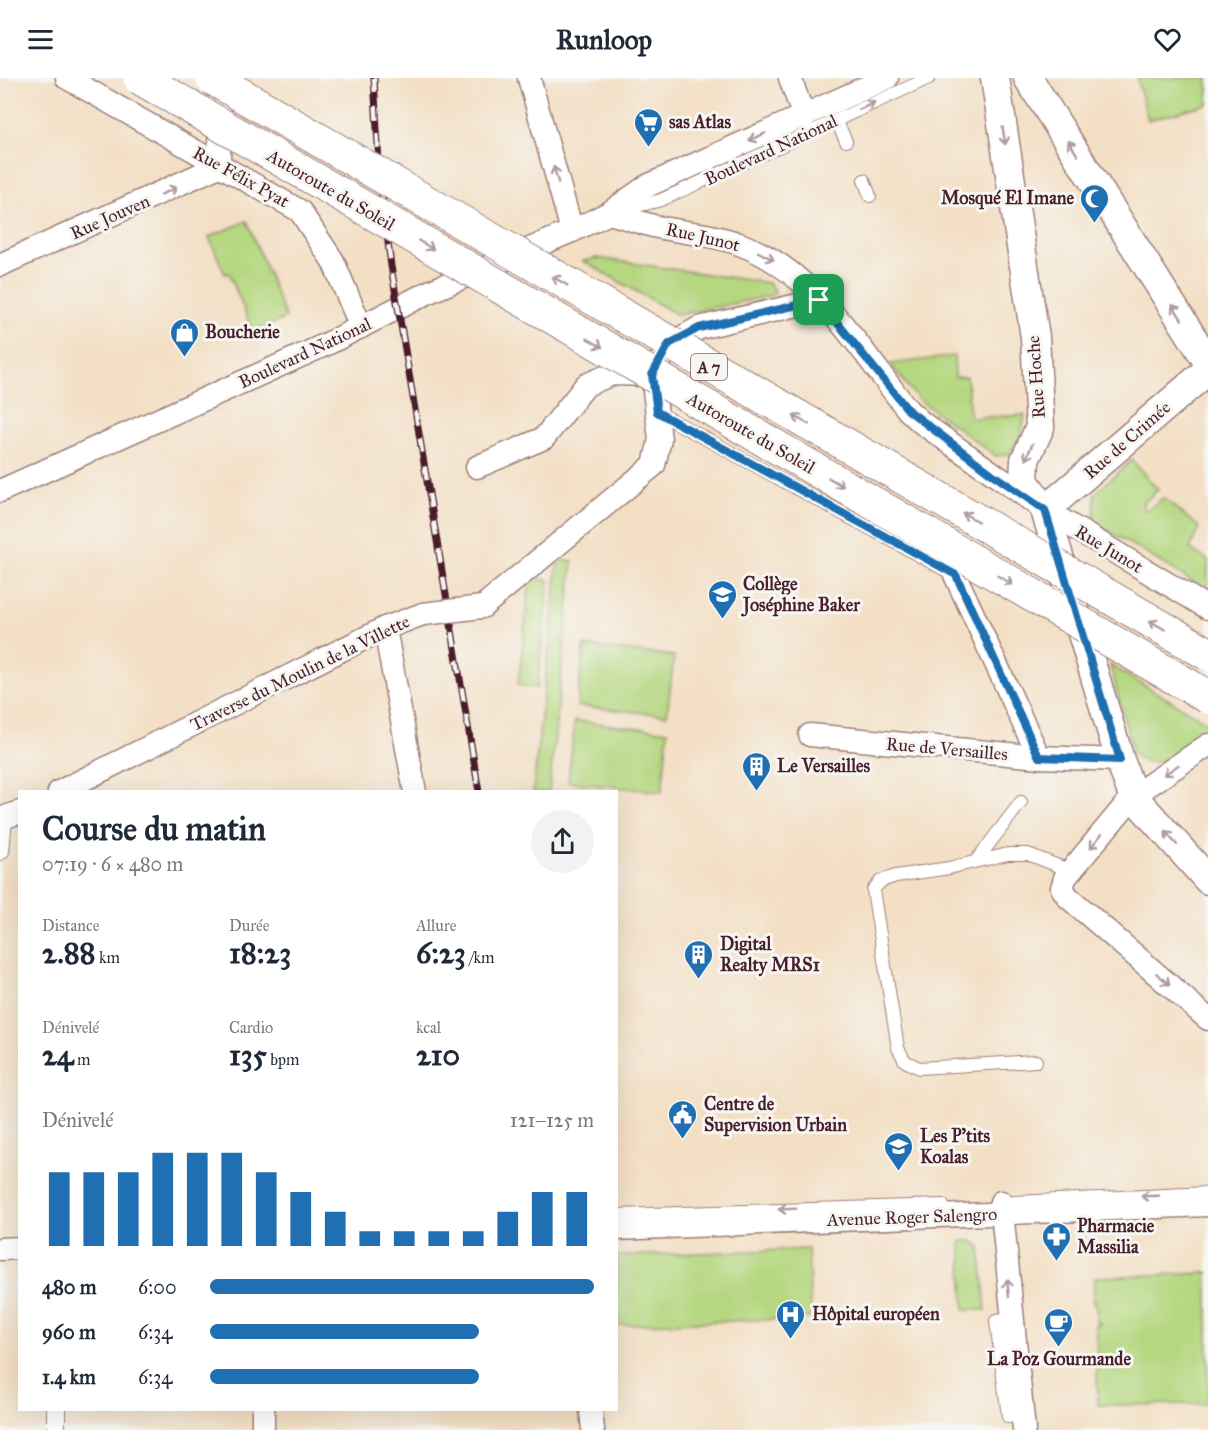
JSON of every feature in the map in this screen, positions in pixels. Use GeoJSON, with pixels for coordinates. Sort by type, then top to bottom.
{"type":"FeatureCollection","features":[{"type":"Feature","properties":{"kind":"highway","name":"Autoroute du Soleil"},"geometry":{"type":"LineString","coordinates":[[140,78],[1208,697]]}},
{"type":"Feature","properties":{"kind":"highway","name":"Autoroute du Soleil"},"geometry":{"type":"LineString","coordinates":[[212,78],[1208,654]]}},
{"type":"Feature","properties":{"kind":"street","name":"Rue Félix Pyat"},"geometry":{"type":"LineString","coordinates":[[67,78],[300,211],[333,261],[361,327]]}},
{"type":"Feature","properties":{"kind":"street"},"geometry":{"type":"LineString","coordinates":[[219,166],[220,78]]}},
{"type":"Feature","properties":{"kind":"street"},"geometry":{"type":"LineString","coordinates":[[529,78],[572,231]]}},
{"type":"Feature","properties":{"kind":"street"},"geometry":{"type":"LineString","coordinates":[[790,78],[807,124]]}},
{"type":"Feature","properties":{"kind":"street","name":"Boulevard National"},"geometry":{"type":"LineString","coordinates":[[0,491],[361,327],[432,291],[572,231],[609,213],[647,186],[807,124],[887,78]]}},
{"type":"Feature","properties":{"kind":"street","name":"Rue Hoche"},"geometry":{"type":"LineString","coordinates":[[995,78],[1035,337],[1040,427],[1025,460],[1024,481],[1045,510],[1120,760],[1134,795],[1208,880]]}},
{"type":"Feature","properties":{"kind":"street"},"geometry":{"type":"LineString","coordinates":[[1029,78],[1208,362]]}},
{"type":"Feature","properties":{"kind":"street","name":"Rue Jouven"},"geometry":{"type":"LineString","coordinates":[[0,265],[191,181],[219,166]]}},
{"type":"Feature","properties":{"kind":"street","name":"Rue Junot"},"geometry":{"type":"LineString","coordinates":[[609,213],[742,244],[768,256],[790,271],[819,300],[908,410],[983,467],[1045,510],[1208,609]]}},
{"type":"Feature","properties":{"kind":"street"},"geometry":{"type":"LineString","coordinates":[[477,467],[544,438],[586,385],[612,374],[652,375],[669,344],[699,328],[819,300]]}},
{"type":"Feature","properties":{"kind":"street","name":"Rue de Crimée"},"geometry":{"type":"LineString","coordinates":[[1045,510],[1208,370]]}},
{"type":"Feature","properties":{"kind":"street","name":"Traverse du Moulin de la Villette"},"geometry":{"type":"LineString","coordinates":[[63,790],[385,628],[423,614],[482,607],[654,465],[660,439],[652,375]]}},
{"type":"Feature","properties":{"kind":"street"},"geometry":{"type":"LineString","coordinates":[[956,575],[1039,757]]}},
{"type":"Feature","properties":{"kind":"street"},"geometry":{"type":"LineString","coordinates":[[385,628],[416,790]]}},
{"type":"Feature","properties":{"kind":"street","name":"Rue de Versailles"},"geometry":{"type":"LineString","coordinates":[[810,735],[1039,757],[1120,760]]}},
{"type":"Feature","properties":{"kind":"street"},"geometry":{"type":"LineString","coordinates":[[1208,745],[1134,795],[1071,871],[1062,888],[1068,897],[1208,1019]]}},
{"type":"Feature","properties":{"kind":"street","name":"Avenue Roger Salengro"},"geometry":{"type":"LineString","coordinates":[[618,1229],[1002,1208],[1208,1205]]}},
{"type":"Feature","properties":{"kind":"street"},"geometry":{"type":"LineString","coordinates":[[1002,1208],[1023,1423]]}},
{"type":"Feature","properties":{"kind":"street"},"geometry":{"type":"LineString","coordinates":[[0,1249],[18,1248]]}},
{"type":"Feature","properties":{"kind":"street"},"geometry":{"type":"LineString","coordinates":[[56,1411],[56,1430]]}},
{"type":"Feature","properties":{"kind":"street"},"geometry":{"type":"LineString","coordinates":[[263,1411],[263,1430]]}},
{"type":"Feature","properties":{"kind":"street"},"geometry":{"type":"LineString","coordinates":[[591,1411],[593,1430]]}},
{"type":"Feature","properties":{"kind":"lane","name":"Boulevard National"},"geometry":{"type":"LineString","coordinates":[[807,124],[836,120],[929,78]]}},
{"type":"Feature","properties":{"kind":"lane"},"geometry":{"type":"LineString","coordinates":[[836,120],[846,141]]}},
{"type":"Feature","properties":{"kind":"lane"},"geometry":{"type":"LineString","coordinates":[[864,180],[870,195]]}},
{"type":"Feature","properties":{"kind":"lane"},"geometry":{"type":"LineString","coordinates":[[657,412],[956,575]]}},
{"type":"Feature","properties":{"kind":"lane"},"geometry":{"type":"LineString","coordinates":[[976,861],[1021,802]]}},
{"type":"Feature","properties":{"kind":"lane"},"geometry":{"type":"LineString","coordinates":[[0,854],[3,852],[9,816]]}},
{"type":"Feature","properties":{"kind":"lane"},"geometry":{"type":"LineString","coordinates":[[1036,1061],[919,1068],[905,1061],[898,1048],[873,890],[881,881],[896,876],[1008,854],[1028,854],[1071,871]]}},
{"type":"Feature","properties":{"kind":"lane","name":"Avenue Roger Salengro"},"geometry":{"type":"LineString","coordinates":[[618,1215],[1002,1208],[1208,1193]]}},
{"type":"Feature","properties":{"kind":"green space"},"geometry":{"type":"Polygon","coordinates":[[[1137,78],[1208,78],[1208,104],[1148,120],[1137,78]]]}},
{"type":"Feature","properties":{"kind":"green space"},"geometry":{"type":"Polygon","coordinates":[[[247,221],[286,318],[253,332],[229,273],[225,274],[209,237],[247,221]]]}},
{"type":"Feature","properties":{"kind":"green space"},"geometry":{"type":"Polygon","coordinates":[[[597,258],[768,283],[776,292],[770,296],[678,315],[583,261],[597,258]]]}},
{"type":"Feature","properties":{"kind":"green space"},"geometry":{"type":"Polygon","coordinates":[[[954,356],[955,377],[967,377],[970,418],[1025,415],[1022,432],[1009,454],[996,456],[918,399],[890,364],[954,356]]]}},
{"type":"Feature","properties":{"kind":"green space"},"geometry":{"type":"Polygon","coordinates":[[[1132,460],[1158,490],[1142,504],[1146,511],[1163,498],[1199,527],[1190,549],[1208,560],[1208,591],[1094,522],[1095,493],[1132,460]]]}},
{"type":"Feature","properties":{"kind":"green space"},"geometry":{"type":"Polygon","coordinates":[[[558,560],[573,561],[549,790],[533,790],[558,560]]]}},
{"type":"Feature","properties":{"kind":"green space"},"geometry":{"type":"Polygon","coordinates":[[[530,578],[549,580],[537,688],[518,685],[530,578]]]}},
{"type":"Feature","properties":{"kind":"green space"},"geometry":{"type":"Polygon","coordinates":[[[584,646],[674,656],[667,715],[577,706],[584,646]]]}},
{"type":"Feature","properties":{"kind":"green space"},"geometry":{"type":"Polygon","coordinates":[[[1110,665],[1208,723],[1208,734],[1181,753],[1163,761],[1153,762],[1134,755],[1110,665]]]}},
{"type":"Feature","properties":{"kind":"green space"},"geometry":{"type":"Polygon","coordinates":[[[575,721],[668,731],[662,792],[568,782],[575,721]]]}},
{"type":"Feature","properties":{"kind":"green space"},"geometry":{"type":"Polygon","coordinates":[[[961,1241],[972,1241],[980,1246],[986,1310],[964,1310],[961,1241]]]}},
{"type":"Feature","properties":{"kind":"green space"},"geometry":{"type":"Polygon","coordinates":[[[808,1249],[811,1318],[618,1325],[618,1256],[808,1249]]]}},
{"type":"Feature","properties":{"kind":"green space"},"geometry":{"type":"Polygon","coordinates":[[[1208,1273],[1208,1404],[1098,1405],[1096,1324],[1101,1324],[1096,1321],[1096,1304],[1093,1303],[1094,1277],[1208,1273]]]}},
{"type":"Feature","properties":{"kind":"railway"},"geometry":{"type":"LineString","coordinates":[[374,78],[380,180],[391,266],[479,790]]}},
{"type":"Feature","properties":{"kind":"place","name":"sas Atlas"},"geometry":{"type":"Point","coordinates":[648,148]}},
{"type":"Feature","properties":{"kind":"place","name":"Mosqué El Imane"},"geometry":{"type":"Point","coordinates":[1095,224]}},
{"type":"Feature","properties":{"kind":"place","name":"Boucherie"},"geometry":{"type":"Point","coordinates":[184,358]}},
{"type":"Feature","properties":{"kind":"place","name":"Collège Joséphine Baker"},"geometry":{"type":"Point","coordinates":[722,620]}},
{"type":"Feature","properties":{"kind":"place","name":"Le Versailles"},"geometry":{"type":"Point","coordinates":[756,792]}},
{"type":"Feature","properties":{"kind":"place","name":"Digital Realty MRS1"},"geometry":{"type":"Point","coordinates":[699,980]}},
{"type":"Feature","properties":{"kind":"place","name":"Centre de Supervision Urbain"},"geometry":{"type":"Point","coordinates":[683,1140]}},
{"type":"Feature","properties":{"kind":"place","name":"Les P'tits Koalas"},"geometry":{"type":"Point","coordinates":[899,1172]}},
{"type":"Feature","properties":{"kind":"place","name":"Pharmacie Massilia"},"geometry":{"type":"Point","coordinates":[1056,1262]}},
{"type":"Feature","properties":{"kind":"place","name":"Hôpital européen"},"geometry":{"type":"Point","coordinates":[791,1340]}},
{"type":"Feature","properties":{"kind":"place","name":"La Poz Gourmande"},"geometry":{"type":"Point","coordinates":[1059,1348]}},
{"type":"Feature","properties":{"kind":"route"},"geometry":{"type":"LineString","coordinates":[[819,300],[832,313],[908,410],[922,423],[1045,510],[1120,760],[1039,757],[956,575],[657,412],[652,375],[669,344],[699,328],[819,300]]}}]}
